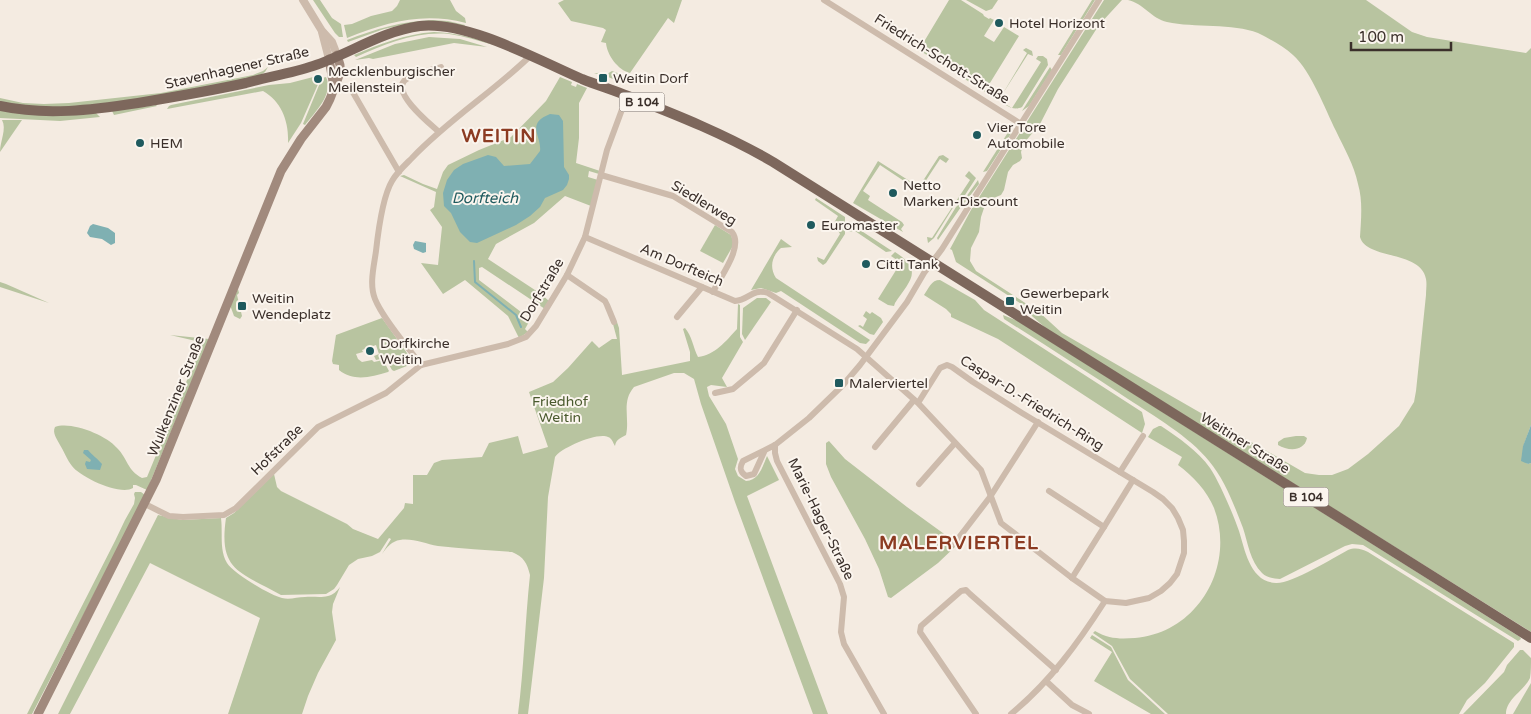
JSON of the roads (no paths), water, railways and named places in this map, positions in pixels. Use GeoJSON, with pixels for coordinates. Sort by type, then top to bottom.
{"type":"FeatureCollection","features":[{"type":"Feature","properties":{"kind":"main road","name":"Stavenhagener Straße"},"geometry":{"type":"LineString","coordinates":[[0,106],[41,112],[110,107],[212,90],[314,66],[386,35],[420,26],[435,26],[464,31],[530,55],[584,80],[627,96],[751,149],[946,270]]}},
{"type":"Feature","properties":{"kind":"main road","name":"Wulkenziner Straße"},"geometry":{"type":"LineString","coordinates":[[38,714],[156,480],[282,171],[301,139],[326,107],[334,87],[333,57]]}},
{"type":"Feature","properties":{"kind":"main road","name":"Weitiner Straße"},"geometry":{"type":"LineString","coordinates":[[946,270],[1531,638]]}},
{"type":"Feature","properties":{"kind":"street"},"geometry":{"type":"LineString","coordinates":[[303,0],[322,31],[333,57]]}},
{"type":"Feature","properties":{"kind":"street","name":"Friedrich-Schott-Straße"},"geometry":{"type":"LineString","coordinates":[[824,0],[1021,124]]}},
{"type":"Feature","properties":{"kind":"street"},"geometry":{"type":"LineString","coordinates":[[766,450],[754,474],[746,476],[742,474],[740,465],[742,461],[775,445],[809,418],[830,399],[866,357],[907,302],[942,249],[1099,0]]}},
{"type":"Feature","properties":{"kind":"street"},"geometry":{"type":"LineString","coordinates":[[421,365],[383,314],[373,293],[372,284],[376,244],[388,188],[399,172],[438,132],[505,80],[530,55]]}},
{"type":"Feature","properties":{"kind":"street"},"geometry":{"type":"LineString","coordinates":[[438,132],[406,100],[402,89],[403,83],[409,77],[440,67]]}},
{"type":"Feature","properties":{"kind":"street"},"geometry":{"type":"LineString","coordinates":[[351,89],[399,172]]}},
{"type":"Feature","properties":{"kind":"street","name":"Dorfstraße"},"geometry":{"type":"LineString","coordinates":[[421,365],[508,344],[526,337],[536,326],[567,275],[585,237],[607,150],[627,96]]}},
{"type":"Feature","properties":{"kind":"street","name":"Siedlerweg"},"geometry":{"type":"LineString","coordinates":[[601,175],[673,196],[736,236],[736,247],[713,292]]}},
{"type":"Feature","properties":{"kind":"street","name":"Am Dorfteich"},"geometry":{"type":"LineString","coordinates":[[585,237],[702,288],[738,301],[756,292],[768,293],[797,310]]}},
{"type":"Feature","properties":{"kind":"street"},"geometry":{"type":"LineString","coordinates":[[567,275],[605,301],[614,322]]}},
{"type":"Feature","properties":{"kind":"street"},"geometry":{"type":"LineString","coordinates":[[677,317],[702,288]]}},
{"type":"Feature","properties":{"kind":"street"},"geometry":{"type":"LineString","coordinates":[[715,394],[733,388],[764,363],[797,310],[866,357],[916,401],[980,470],[998,518],[1006,528],[1105,601],[1073,650],[1046,681],[1011,714]]}},
{"type":"Feature","properties":{"kind":"street","name":"Hofstraße"},"geometry":{"type":"LineString","coordinates":[[145,504],[169,516],[183,518],[224,515],[228,513],[318,427],[386,393],[421,365]]}},
{"type":"Feature","properties":{"kind":"street","name":"Caspar-D.-Friedrich-Ring"},"geometry":{"type":"LineString","coordinates":[[916,401],[940,368],[947,365],[952,367],[973,382],[1158,495],[1172,508],[1183,530],[1184,541],[1184,552],[1177,574],[1161,592],[1149,598],[1126,603],[1105,601]]}},
{"type":"Feature","properties":{"kind":"street"},"geometry":{"type":"LineString","coordinates":[[875,447],[916,401]]}},
{"type":"Feature","properties":{"kind":"street"},"geometry":{"type":"LineString","coordinates":[[954,544],[990,497],[1038,422]]}},
{"type":"Feature","properties":{"kind":"street"},"geometry":{"type":"LineString","coordinates":[[1120,472],[1143,436]]}},
{"type":"Feature","properties":{"kind":"street"},"geometry":{"type":"LineString","coordinates":[[919,484],[955,443]]}},
{"type":"Feature","properties":{"kind":"street","name":"Marie-Hager-Straße"},"geometry":{"type":"LineString","coordinates":[[775,445],[778,461],[840,584],[844,597],[841,632],[844,644],[884,714]]}},
{"type":"Feature","properties":{"kind":"street"},"geometry":{"type":"LineString","coordinates":[[1072,578],[1133,480]]}},
{"type":"Feature","properties":{"kind":"street"},"geometry":{"type":"LineString","coordinates":[[1049,491],[1104,527]]}},
{"type":"Feature","properties":{"kind":"street"},"geometry":{"type":"LineString","coordinates":[[976,714],[920,632],[921,626],[960,591],[966,590],[1056,670]]}},
{"type":"Feature","properties":{"kind":"street"},"geometry":{"type":"LineString","coordinates":[[1046,681],[1072,705],[1088,714]]}},
{"type":"Feature","properties":{"kind":"water","name":"Dorfteich"},"geometry":{"type":"Polygon","coordinates":[[[550,114],[559,115],[563,121],[564,167],[569,175],[567,185],[563,190],[545,198],[540,207],[516,225],[477,243],[470,242],[460,232],[451,213],[444,206],[443,193],[447,180],[454,170],[463,164],[488,155],[496,157],[504,166],[530,164],[540,151],[536,126],[542,118],[550,114]]]}},
{"type":"Feature","properties":{"kind":"water"},"geometry":{"type":"Polygon","coordinates":[[[93,224],[108,228],[115,233],[115,243],[111,245],[102,239],[90,237],[87,233],[93,224]]]}},
{"type":"Feature","properties":{"kind":"water"},"geometry":{"type":"Polygon","coordinates":[[[415,241],[426,243],[426,252],[423,253],[414,249],[415,241]]]}},
{"type":"Feature","properties":{"kind":"water"},"geometry":{"type":"Polygon","coordinates":[[[1531,425],[1531,463],[1528,464],[1521,461],[1523,446],[1531,425]]]}},
{"type":"Feature","properties":{"kind":"water"},"geometry":{"type":"Polygon","coordinates":[[[84,450],[88,450],[102,464],[100,470],[87,469],[86,461],[90,462],[91,460],[83,453],[84,450]]]}},
{"type":"Feature","properties":{"kind":"waterway"},"geometry":{"type":"LineString","coordinates":[[474,261],[475,282],[516,315],[521,327]]}},
{"type":"Feature","properties":{"kind":"place","name":"Hotel Horizont"},"geometry":{"type":"Point","coordinates":[999,23]}},
{"type":"Feature","properties":{"kind":"place","name":"Weitin Dorf"},"geometry":{"type":"Point","coordinates":[603,78]}},
{"type":"Feature","properties":{"kind":"place","name":"Mecklenburgischer Meilenstein"},"geometry":{"type":"Point","coordinates":[318,79]}},
{"type":"Feature","properties":{"kind":"place","name":"Vier Tore Automobile"},"geometry":{"type":"Point","coordinates":[977,135]}},
{"type":"Feature","properties":{"kind":"place","name":"HEM"},"geometry":{"type":"Point","coordinates":[140,143]}},
{"type":"Feature","properties":{"kind":"place","name":"Netto Marken-Discount"},"geometry":{"type":"Point","coordinates":[893,193]}},
{"type":"Feature","properties":{"kind":"place","name":"Euromaster"},"geometry":{"type":"Point","coordinates":[811,225]}},
{"type":"Feature","properties":{"kind":"place","name":"Citti Tank"},"geometry":{"type":"Point","coordinates":[866,264]}},
{"type":"Feature","properties":{"kind":"place","name":"Gewerbepark Weitin"},"geometry":{"type":"Point","coordinates":[1010,301]}},
{"type":"Feature","properties":{"kind":"place","name":"Weitin Wendeplatz"},"geometry":{"type":"Point","coordinates":[242,306]}},
{"type":"Feature","properties":{"kind":"place","name":"Dorfkirche Weitin"},"geometry":{"type":"Point","coordinates":[370,351]}},
{"type":"Feature","properties":{"kind":"place","name":"Malerviertel"},"geometry":{"type":"Point","coordinates":[839,383]}},
{"type":"Feature","properties":{"kind":"district","name":"WEITIN"},"geometry":{"type":"Point","coordinates":[499,136]}},
{"type":"Feature","properties":{"kind":"district","name":"MALERVIERTEL"},"geometry":{"type":"Point","coordinates":[959,543]}},
{"type":"Feature","properties":{"kind":"park label","name":"Friedhof Weitin"},"geometry":{"type":"Point","coordinates":[560,410]}}]}
